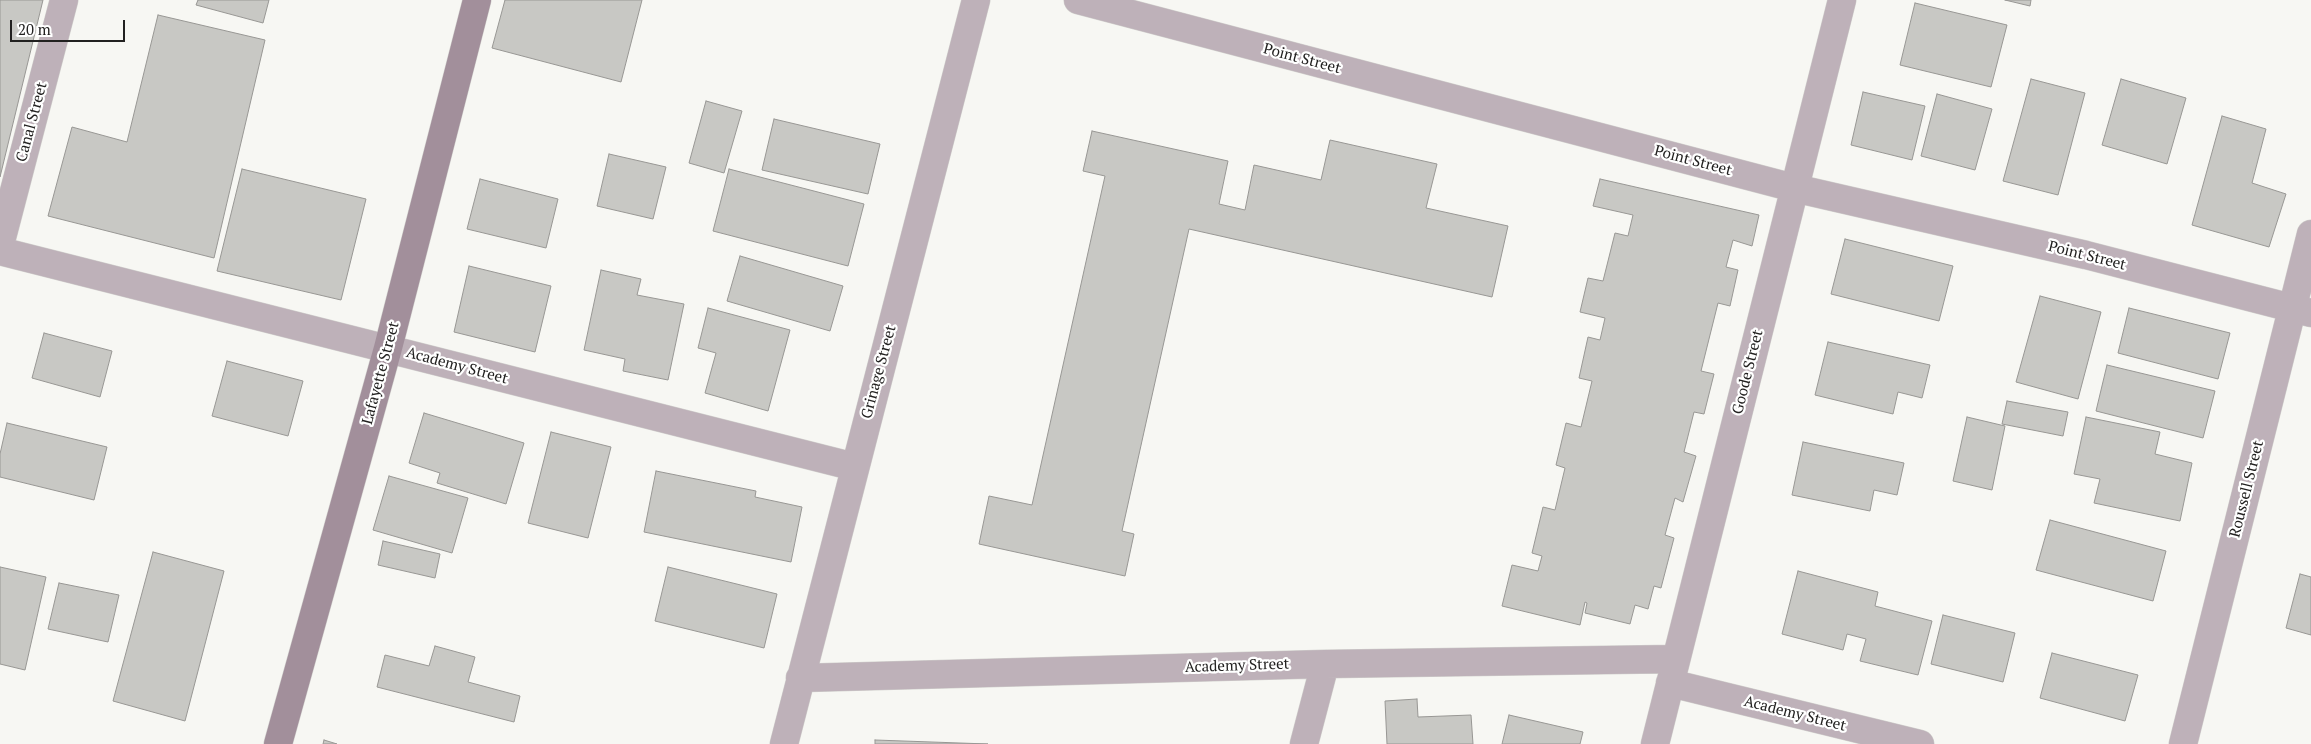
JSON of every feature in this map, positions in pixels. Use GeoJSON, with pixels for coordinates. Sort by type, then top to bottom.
{"type":"FeatureCollection","features":[{"type":"Feature","properties":{"kind":"street","name":"Canal Street"},"geometry":{"type":"LineString","coordinates":[[0,245],[64,0]]}},
{"type":"Feature","properties":{"kind":"street","name":"Lafayette Street"},"geometry":{"type":"LineString","coordinates":[[278,744],[388,348],[477,0]]}},
{"type":"Feature","properties":{"kind":"street","name":"Grinage Street"},"geometry":{"type":"LineString","coordinates":[[784,744],[976,0]]}},
{"type":"Feature","properties":{"kind":"street","name":"Point Street"},"geometry":{"type":"LineString","coordinates":[[1078,0],[1794,188],[2086,255],[2302,310]]}},
{"type":"Feature","properties":{"kind":"street","name":"Goode Street"},"geometry":{"type":"LineString","coordinates":[[1655,744],[1842,0]]}},
{"type":"Feature","properties":{"kind":"street","name":"Roussell Street"},"geometry":{"type":"LineString","coordinates":[[2183,744],[2302,310],[2311,234]]}},
{"type":"Feature","properties":{"kind":"street","name":"Academy Street"},"geometry":{"type":"LineString","coordinates":[[0,251],[855,467]]}},
{"type":"Feature","properties":{"kind":"street","name":"Academy Street"},"geometry":{"type":"LineString","coordinates":[[800,678],[1325,664],[1672,671],[1920,744]]}},
{"type":"Feature","properties":{"kind":"street"},"geometry":{"type":"LineString","coordinates":[[1304,744],[1325,664]]}},
{"type":"Feature","properties":{"kind":"building"},"geometry":{"type":"Polygon","coordinates":[[[0,0],[43,0],[0,177],[0,0]]]}},
{"type":"Feature","properties":{"kind":"building"},"geometry":{"type":"Polygon","coordinates":[[[198,0],[269,0],[263,23],[196,5],[198,0]]]}},
{"type":"Feature","properties":{"kind":"building"},"geometry":{"type":"Polygon","coordinates":[[[505,0],[642,0],[621,82],[492,48],[505,0]]]}},
{"type":"Feature","properties":{"kind":"building"},"geometry":{"type":"Polygon","coordinates":[[[2005,0],[2031,0],[2030,6],[2005,0]]]}},
{"type":"Feature","properties":{"kind":"building"},"geometry":{"type":"Polygon","coordinates":[[[1915,3],[2007,25],[1991,87],[1900,65],[1915,3]]]}},
{"type":"Feature","properties":{"kind":"building"},"geometry":{"type":"Polygon","coordinates":[[[158,15],[265,40],[214,258],[48,216],[72,127],[127,142],[158,15]]]}},
{"type":"Feature","properties":{"kind":"building"},"geometry":{"type":"Polygon","coordinates":[[[2031,79],[2085,93],[2058,195],[2003,181],[2031,79]]]}},
{"type":"Feature","properties":{"kind":"building"},"geometry":{"type":"Polygon","coordinates":[[[2121,79],[2186,98],[2167,164],[2102,145],[2121,79]]]}},
{"type":"Feature","properties":{"kind":"building"},"geometry":{"type":"Polygon","coordinates":[[[1863,92],[1925,106],[1912,160],[1851,145],[1863,92]]]}},
{"type":"Feature","properties":{"kind":"building"},"geometry":{"type":"Polygon","coordinates":[[[1937,94],[1992,109],[1975,170],[1921,156],[1937,94]]]}},
{"type":"Feature","properties":{"kind":"building"},"geometry":{"type":"Polygon","coordinates":[[[706,101],[742,111],[724,173],[689,163],[706,101]]]}},
{"type":"Feature","properties":{"kind":"building"},"geometry":{"type":"Polygon","coordinates":[[[2222,116],[2266,129],[2252,183],[2286,194],[2269,247],[2192,225],[2222,116]]]}},
{"type":"Feature","properties":{"kind":"building"},"geometry":{"type":"Polygon","coordinates":[[[774,119],[880,144],[868,194],[762,170],[774,119]]]}},
{"type":"Feature","properties":{"kind":"building"},"geometry":{"type":"Polygon","coordinates":[[[1092,131],[1228,161],[1219,204],[1245,210],[1254,165],[1321,180],[1330,140],[1437,164],[1426,208],[1508,226],[1492,297],[1189,229],[1122,531],[1134,534],[1125,576],[979,544],[989,496],[1032,505],[1105,176],[1083,171],[1092,131]]]}},
{"type":"Feature","properties":{"kind":"building"},"geometry":{"type":"Polygon","coordinates":[[[609,154],[666,167],[653,219],[597,206],[609,154]]]}},
{"type":"Feature","properties":{"kind":"building"},"geometry":{"type":"Polygon","coordinates":[[[242,169],[366,199],[341,300],[217,271],[242,169]]]}},
{"type":"Feature","properties":{"kind":"building"},"geometry":{"type":"Polygon","coordinates":[[[729,169],[864,204],[848,266],[713,231],[729,169]]]}},
{"type":"Feature","properties":{"kind":"building"},"geometry":{"type":"Polygon","coordinates":[[[480,179],[558,199],[546,248],[467,229],[480,179]]]}},
{"type":"Feature","properties":{"kind":"building"},"geometry":{"type":"Polygon","coordinates":[[[1600,179],[1759,215],[1752,246],[1733,240],[1726,267],[1738,270],[1730,306],[1718,303],[1701,371],[1714,374],[1704,414],[1694,412],[1684,452],[1696,456],[1683,502],[1675,498],[1665,535],[1674,538],[1661,588],[1654,586],[1648,609],[1635,605],[1630,624],[1585,613],[1587,603],[1585,602],[1580,625],[1502,606],[1512,565],[1538,571],[1542,556],[1532,553],[1543,507],[1555,510],[1565,468],[1556,465],[1566,423],[1581,427],[1592,381],[1579,378],[1588,337],[1600,340],[1605,318],[1580,312],[1588,278],[1603,281],[1615,233],[1628,236],[1633,215],[1593,206],[1600,179]]]}},
{"type":"Feature","properties":{"kind":"building"},"geometry":{"type":"Polygon","coordinates":[[[1845,239],[1953,266],[1939,321],[1831,294],[1845,239]]]}},
{"type":"Feature","properties":{"kind":"building"},"geometry":{"type":"Polygon","coordinates":[[[740,256],[843,286],[830,331],[727,301],[740,256]]]}},
{"type":"Feature","properties":{"kind":"building"},"geometry":{"type":"Polygon","coordinates":[[[469,266],[551,286],[535,352],[454,332],[469,266]]]}},
{"type":"Feature","properties":{"kind":"building"},"geometry":{"type":"Polygon","coordinates":[[[601,270],[641,279],[637,295],[684,304],[668,380],[623,371],[625,359],[584,350],[601,270]]]}},
{"type":"Feature","properties":{"kind":"building"},"geometry":{"type":"Polygon","coordinates":[[[2040,296],[2101,312],[2078,399],[2016,382],[2040,296]]]}},
{"type":"Feature","properties":{"kind":"building"},"geometry":{"type":"Polygon","coordinates":[[[708,308],[790,330],[768,411],[705,393],[716,353],[698,348],[708,308]]]}},
{"type":"Feature","properties":{"kind":"building"},"geometry":{"type":"Polygon","coordinates":[[[2129,308],[2230,333],[2218,379],[2118,353],[2129,308]]]}},
{"type":"Feature","properties":{"kind":"building"},"geometry":{"type":"Polygon","coordinates":[[[44,333],[112,351],[100,397],[32,378],[44,333]]]}},
{"type":"Feature","properties":{"kind":"building"},"geometry":{"type":"Polygon","coordinates":[[[1828,342],[1930,365],[1922,398],[1898,392],[1893,414],[1815,395],[1828,342]]]}},
{"type":"Feature","properties":{"kind":"building"},"geometry":{"type":"Polygon","coordinates":[[[227,361],[303,381],[288,436],[212,416],[227,361]]]}},
{"type":"Feature","properties":{"kind":"building"},"geometry":{"type":"Polygon","coordinates":[[[2107,365],[2215,391],[2203,438],[2096,411],[2107,365]]]}},
{"type":"Feature","properties":{"kind":"building"},"geometry":{"type":"Polygon","coordinates":[[[2007,401],[2068,412],[2063,436],[2002,424],[2007,401]]]}},
{"type":"Feature","properties":{"kind":"building"},"geometry":{"type":"Polygon","coordinates":[[[424,413],[524,443],[506,504],[437,483],[440,473],[409,463],[424,413]]]}},
{"type":"Feature","properties":{"kind":"building"},"geometry":{"type":"Polygon","coordinates":[[[1967,417],[2005,426],[1992,490],[1953,481],[1967,417]]]}},
{"type":"Feature","properties":{"kind":"building"},"geometry":{"type":"Polygon","coordinates":[[[2086,417],[2160,432],[2155,454],[2192,463],[2180,521],[2094,503],[2100,479],[2074,474],[2086,417]]]}},
{"type":"Feature","properties":{"kind":"building"},"geometry":{"type":"Polygon","coordinates":[[[7,423],[107,447],[94,500],[0,477],[0,454],[7,423]]]}},
{"type":"Feature","properties":{"kind":"building"},"geometry":{"type":"Polygon","coordinates":[[[551,432],[611,447],[588,538],[528,523],[551,432]]]}},
{"type":"Feature","properties":{"kind":"building"},"geometry":{"type":"Polygon","coordinates":[[[1803,442],[1904,463],[1897,495],[1874,490],[1870,511],[1792,495],[1803,442]]]}},
{"type":"Feature","properties":{"kind":"building"},"geometry":{"type":"Polygon","coordinates":[[[656,471],[756,491],[755,497],[802,507],[791,562],[644,532],[656,471]]]}},
{"type":"Feature","properties":{"kind":"building"},"geometry":{"type":"Polygon","coordinates":[[[389,476],[468,498],[452,553],[373,530],[389,476]]]}},
{"type":"Feature","properties":{"kind":"building"},"geometry":{"type":"Polygon","coordinates":[[[2050,520],[2166,551],[2153,601],[2036,570],[2050,520]]]}},
{"type":"Feature","properties":{"kind":"building"},"geometry":{"type":"Polygon","coordinates":[[[383,541],[440,554],[435,578],[378,565],[383,541]]]}},
{"type":"Feature","properties":{"kind":"building"},"geometry":{"type":"Polygon","coordinates":[[[153,552],[224,571],[185,721],[113,701],[153,552]]]}},
{"type":"Feature","properties":{"kind":"building"},"geometry":{"type":"Polygon","coordinates":[[[0,567],[46,577],[25,670],[0,664],[0,567]]]}},
{"type":"Feature","properties":{"kind":"building"},"geometry":{"type":"Polygon","coordinates":[[[668,567],[777,594],[764,648],[655,621],[668,567]]]}},
{"type":"Feature","properties":{"kind":"building"},"geometry":{"type":"Polygon","coordinates":[[[1798,571],[1878,592],[1875,606],[1932,621],[1918,675],[1860,661],[1866,639],[1847,634],[1843,650],[1782,634],[1798,571]]]}},
{"type":"Feature","properties":{"kind":"building"},"geometry":{"type":"Polygon","coordinates":[[[2300,574],[2311,577],[2311,635],[2286,628],[2300,574]]]}},
{"type":"Feature","properties":{"kind":"building"},"geometry":{"type":"Polygon","coordinates":[[[59,583],[119,595],[108,642],[48,629],[59,583]]]}},
{"type":"Feature","properties":{"kind":"building"},"geometry":{"type":"Polygon","coordinates":[[[1943,615],[2015,633],[2003,682],[1931,664],[1943,615]]]}},
{"type":"Feature","properties":{"kind":"building"},"geometry":{"type":"Polygon","coordinates":[[[435,646],[475,657],[468,682],[520,696],[514,722],[377,687],[385,655],[429,666],[435,646]]]}},
{"type":"Feature","properties":{"kind":"building"},"geometry":{"type":"Polygon","coordinates":[[[2052,653],[2138,675],[2125,721],[2040,698],[2052,653]]]}},
{"type":"Feature","properties":{"kind":"building"},"geometry":{"type":"Polygon","coordinates":[[[1417,699],[1418,717],[1471,715],[1473,744],[1387,744],[1385,701],[1417,699]]]}},
{"type":"Feature","properties":{"kind":"building"},"geometry":{"type":"Polygon","coordinates":[[[1509,715],[1583,732],[1580,744],[1502,744],[1509,715]]]}},
{"type":"Feature","properties":{"kind":"building"},"geometry":{"type":"Polygon","coordinates":[[[324,740],[337,744],[323,744],[324,740]]]}},
{"type":"Feature","properties":{"kind":"building"},"geometry":{"type":"Polygon","coordinates":[[[875,740],[988,744],[875,744],[875,740]]]}}]}
